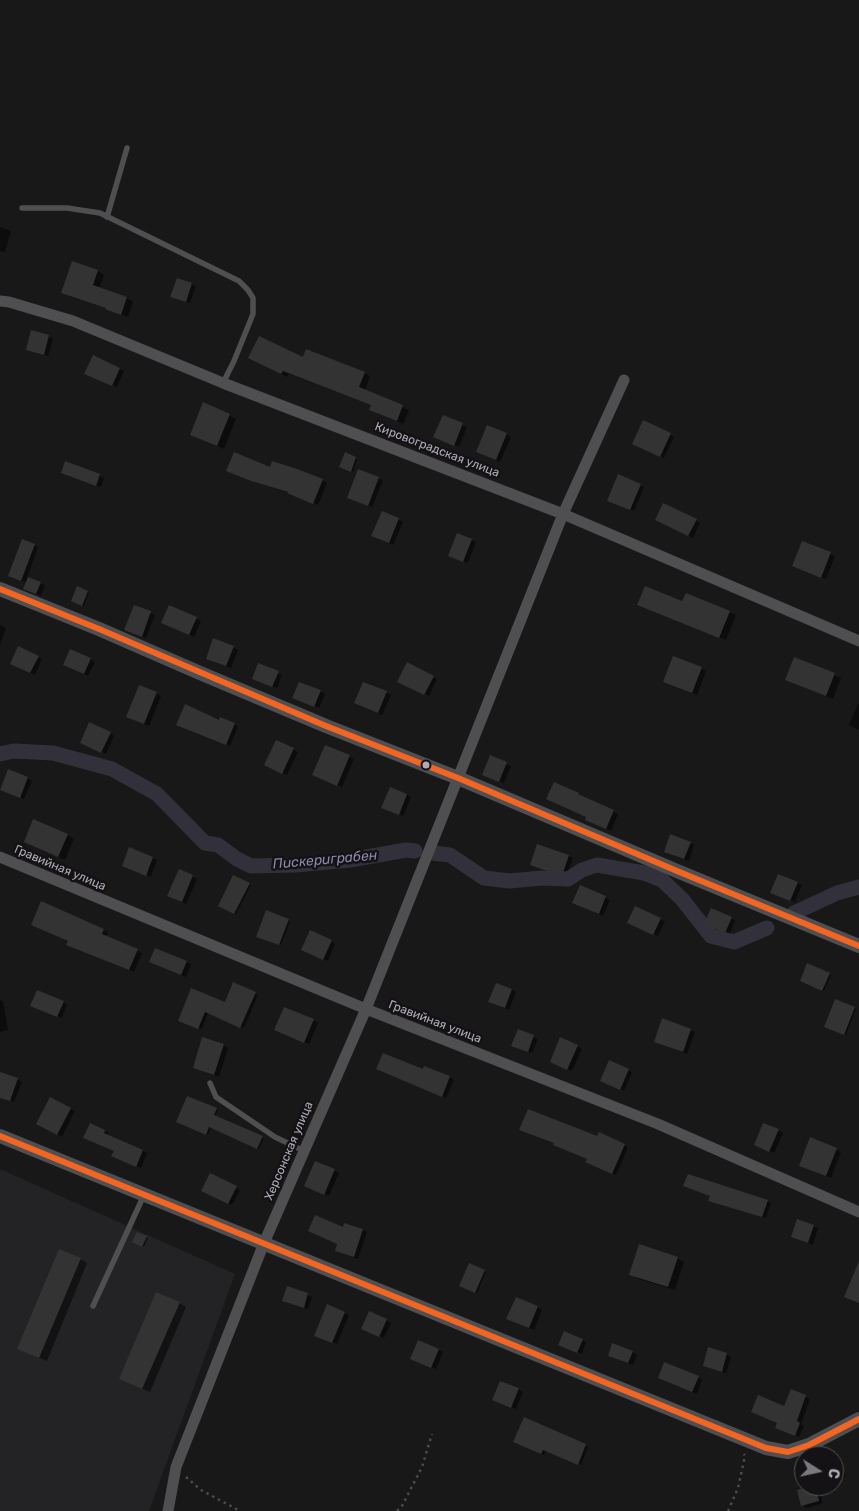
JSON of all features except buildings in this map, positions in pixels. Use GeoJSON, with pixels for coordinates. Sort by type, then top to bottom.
{"type":"FeatureCollection","features":[{"type":"Feature","properties":{"kind":"street","name":"Кировоградская улица"},"geometry":{"type":"LineString","coordinates":[[0,301],[73,321],[223,383],[563,514],[859,641]]}},
{"type":"Feature","properties":{"kind":"street","name":"Херсонская улица"},"geometry":{"type":"LineString","coordinates":[[168,1511],[176,1468],[264,1243],[366,1009],[563,514],[624,380]]}},
{"type":"Feature","properties":{"kind":"street"},"geometry":{"type":"LineString","coordinates":[[0,589],[99,628],[326,726],[458,778],[859,946]]}},
{"type":"Feature","properties":{"kind":"street","name":"Гравийная улица"},"geometry":{"type":"LineString","coordinates":[[0,858],[366,1009],[658,1124],[859,1212]]}},
{"type":"Feature","properties":{"kind":"street"},"geometry":{"type":"LineString","coordinates":[[0,1136],[766,1448],[788,1452],[809,1445],[859,1419]]}},
{"type":"Feature","properties":{"kind":"lane"},"geometry":{"type":"LineString","coordinates":[[107,217],[127,148]]}},
{"type":"Feature","properties":{"kind":"lane"},"geometry":{"type":"LineString","coordinates":[[22,208],[67,208],[100,213],[238,280],[253,298],[253,314],[223,383]]}},
{"type":"Feature","properties":{"kind":"lane"},"geometry":{"type":"LineString","coordinates":[[210,1083],[216,1097],[275,1137],[304,1151]]}},
{"type":"Feature","properties":{"kind":"lane"},"geometry":{"type":"LineString","coordinates":[[93,1306],[144,1195]]}},
{"type":"Feature","properties":{"kind":"path"},"geometry":{"type":"LineString","coordinates":[[397,1511],[402,1506],[422,1467],[432,1434]]}},
{"type":"Feature","properties":{"kind":"path"},"geometry":{"type":"LineString","coordinates":[[728,1511],[738,1488],[745,1456],[737,1436]]}},
{"type":"Feature","properties":{"kind":"path"},"geometry":{"type":"LineString","coordinates":[[176,1468],[201,1490],[240,1511]]}},
{"type":"Feature","properties":{"kind":"shaded area"},"geometry":{"type":"Polygon","coordinates":[[[0,1169],[235,1274],[149,1511],[0,1511],[0,1169]]]}},
{"type":"Feature","properties":{"kind":"waterway","name":"Пискериграбен"},"geometry":{"type":"LineString","coordinates":[[0,754],[14,751],[53,753],[112,769],[157,794],[205,843],[218,845],[237,859],[251,866],[295,865],[350,860],[406,850],[415,851]]}},
{"type":"Feature","properties":{"kind":"waterway","name":"Пискериграбен"},"geometry":{"type":"LineString","coordinates":[[432,853],[450,855],[484,878],[510,881],[542,878],[568,879],[582,870],[597,865],[644,873],[662,880],[682,899],[711,936],[734,942],[767,928]]}},
{"type":"Feature","properties":{"kind":"waterway","name":"Пискериграбен"},"geometry":{"type":"LineString","coordinates":[[794,913],[837,893],[859,887]]}},
{"type":"Feature","properties":{"kind":"transit line"},"geometry":{"type":"LineString","coordinates":[[0,589],[859,946]]}},
{"type":"Feature","properties":{"kind":"transit line"},"geometry":{"type":"LineString","coordinates":[[0,1136],[766,1448],[788,1452],[809,1445],[859,1419]]}}]}
